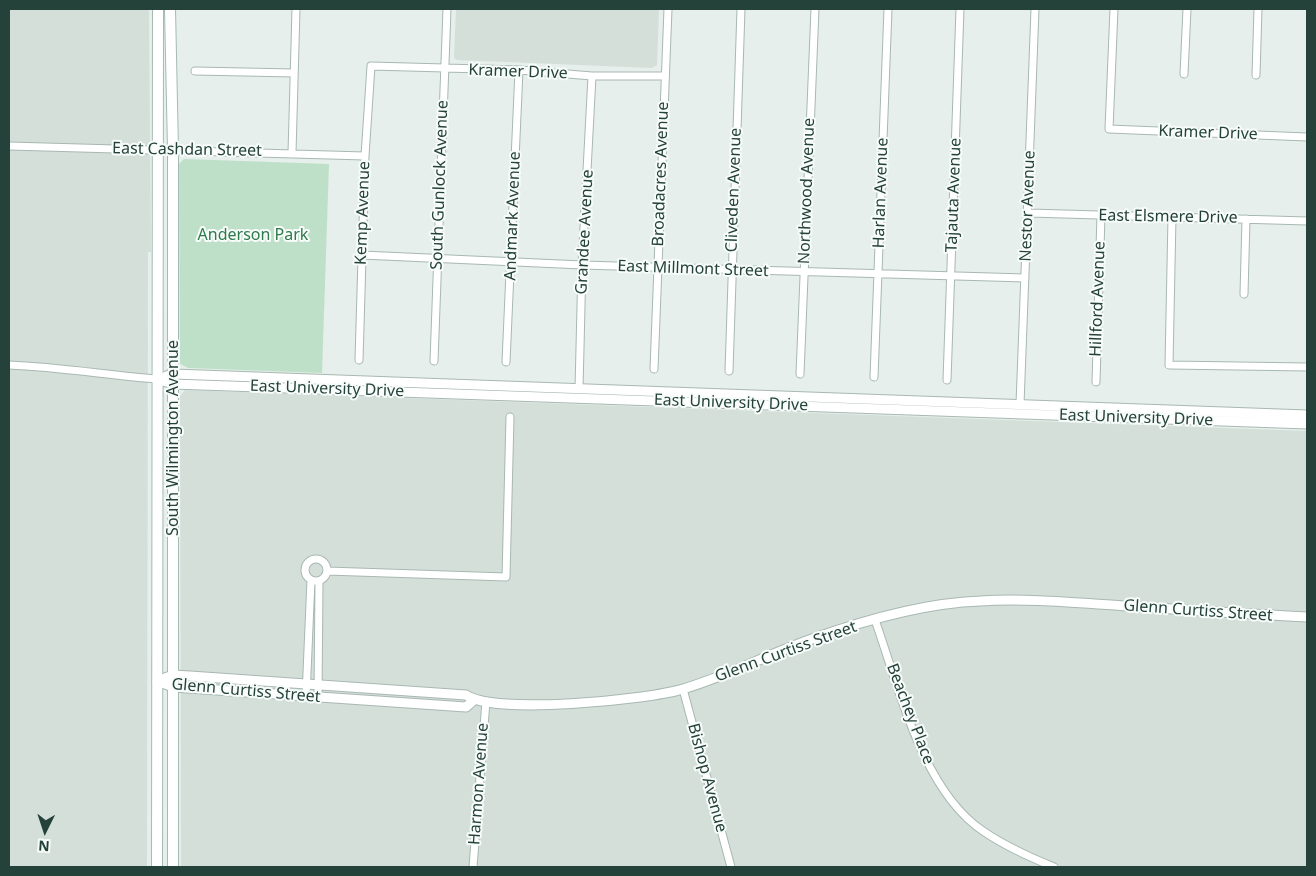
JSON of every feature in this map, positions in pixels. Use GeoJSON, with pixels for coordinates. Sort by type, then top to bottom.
{"type":"FeatureCollection","features":[{"type":"Feature","properties":{"kind":"main road","name":"South Wilmington Avenue"},"geometry":{"type":"LineString","coordinates":[[157,867],[156,379],[158,9]]}},
{"type":"Feature","properties":{"kind":"main road","name":"South Wilmington Avenue"},"geometry":{"type":"LineString","coordinates":[[170,9],[173,150],[173,867]]}},
{"type":"Feature","properties":{"kind":"street"},"geometry":{"type":"LineString","coordinates":[[292,153],[296,9]]}},
{"type":"Feature","properties":{"kind":"street","name":"South Gunlock Avenue"},"geometry":{"type":"LineString","coordinates":[[434,361],[436,259],[447,9]]}},
{"type":"Feature","properties":{"kind":"street","name":"Broadacres Avenue"},"geometry":{"type":"LineString","coordinates":[[654,369],[668,9]]}},
{"type":"Feature","properties":{"kind":"street","name":"Cliveden Avenue"},"geometry":{"type":"LineString","coordinates":[[729,371],[741,9]]}},
{"type":"Feature","properties":{"kind":"street","name":"Northwood Avenue"},"geometry":{"type":"LineString","coordinates":[[800,374],[815,9]]}},
{"type":"Feature","properties":{"kind":"street","name":"Harlan Avenue"},"geometry":{"type":"LineString","coordinates":[[874,377],[888,9]]}},
{"type":"Feature","properties":{"kind":"street","name":"Tajauta Avenue"},"geometry":{"type":"LineString","coordinates":[[947,380],[960,9]]}},
{"type":"Feature","properties":{"kind":"street","name":"Nestor Avenue"},"geometry":{"type":"LineString","coordinates":[[1020,404],[1035,9]]}},
{"type":"Feature","properties":{"kind":"street","name":"Kramer Drive"},"geometry":{"type":"LineString","coordinates":[[1114,9],[1109,129],[1307,137]]}},
{"type":"Feature","properties":{"kind":"street"},"geometry":{"type":"LineString","coordinates":[[1184,74],[1186,9]]}},
{"type":"Feature","properties":{"kind":"street"},"geometry":{"type":"LineString","coordinates":[[1256,75],[1258,9]]}},
{"type":"Feature","properties":{"kind":"street","name":"Kramer Drive"},"geometry":{"type":"LineString","coordinates":[[371,66],[519,70],[592,76],[665,76]]}},
{"type":"Feature","properties":{"kind":"street","name":"Kemp Avenue"},"geometry":{"type":"LineString","coordinates":[[359,360],[365,156],[371,66]]}},
{"type":"Feature","properties":{"kind":"street","name":"Andmark Avenue"},"geometry":{"type":"LineString","coordinates":[[506,362],[519,70]]}},
{"type":"Feature","properties":{"kind":"street"},"geometry":{"type":"LineString","coordinates":[[195,71],[294,73]]}},
{"type":"Feature","properties":{"kind":"street","name":"Grandee Avenue"},"geometry":{"type":"LineString","coordinates":[[579,393],[582,265],[592,76]]}},
{"type":"Feature","properties":{"kind":"street","name":"East Cashdan Street"},"geometry":{"type":"LineString","coordinates":[[9,146],[365,156]]}},
{"type":"Feature","properties":{"kind":"street","name":"East Elsmere Drive"},"geometry":{"type":"LineString","coordinates":[[1028,213],[1307,221]]}},
{"type":"Feature","properties":{"kind":"street","name":"Hillford Avenue"},"geometry":{"type":"LineString","coordinates":[[1096,382],[1101,216]]}},
{"type":"Feature","properties":{"kind":"street"},"geometry":{"type":"LineString","coordinates":[[1172,217],[1169,365],[1307,367]]}},
{"type":"Feature","properties":{"kind":"street"},"geometry":{"type":"LineString","coordinates":[[1244,294],[1246,219]]}},
{"type":"Feature","properties":{"kind":"street","name":"East Millmont Street"},"geometry":{"type":"LineString","coordinates":[[362,256],[879,275],[1025,278]]}},
{"type":"Feature","properties":{"kind":"street","name":"East University Drive"},"geometry":{"type":"LineString","coordinates":[[9,365],[82,369],[156,379],[579,393],[1020,404],[1307,415]]}},
{"type":"Feature","properties":{"kind":"street","name":"East University Drive"},"geometry":{"type":"LineString","coordinates":[[579,393],[1307,424]]}},
{"type":"Feature","properties":{"kind":"street"},"geometry":{"type":"LineString","coordinates":[[1020,404],[1020,413]]}},
{"type":"Feature","properties":{"kind":"street"},"geometry":{"type":"LineString","coordinates":[[327,571],[506,577],[510,417]]}},
{"type":"Feature","properties":{"kind":"street"},"geometry":{"type":"LineString","coordinates":[[306,696],[310,580],[304,569],[308,561],[321,560],[324,562],[327,571],[326,575],[319,581],[310,580]]}},
{"type":"Feature","properties":{"kind":"street"},"geometry":{"type":"LineString","coordinates":[[318,697],[319,581]]}},
{"type":"Feature","properties":{"kind":"street","name":"Glenn Curtiss Street"},"geometry":{"type":"LineString","coordinates":[[157,680],[173,675],[466,695],[474,700],[536,704],[612,700],[683,689],[813,638],[875,620],[950,604],[1008,600],[1307,617]]}},
{"type":"Feature","properties":{"kind":"street","name":"Beachey Place"},"geometry":{"type":"LineString","coordinates":[[875,620],[927,765],[950,799],[981,830],[1020,853],[1054,867]]}},
{"type":"Feature","properties":{"kind":"street","name":"Glenn Curtiss Street"},"geometry":{"type":"LineString","coordinates":[[157,680],[173,688],[466,707],[474,700]]}},
{"type":"Feature","properties":{"kind":"street","name":"Bishop Avenue"},"geometry":{"type":"LineString","coordinates":[[683,689],[731,867]]}},
{"type":"Feature","properties":{"kind":"street","name":"Harmon Avenue"},"geometry":{"type":"LineString","coordinates":[[473,867],[486,701]]}},
{"type":"Feature","properties":{"kind":"shaded area"},"geometry":{"type":"Polygon","coordinates":[[[9,9],[149,9],[151,252],[148,252],[147,867],[9,867],[9,9]]]}},
{"type":"Feature","properties":{"kind":"shaded area"},"geometry":{"type":"Polygon","coordinates":[[[456,9],[659,9],[657,65],[652,68],[457,60],[454,58],[456,9]]]}},
{"type":"Feature","properties":{"kind":"shaded area"},"geometry":{"type":"Polygon","coordinates":[[[185,390],[1307,431],[1307,867],[181,867],[180,396],[185,390]]]}},
{"type":"Feature","properties":{"kind":"green space","name":"Anderson Park"},"geometry":{"type":"Polygon","coordinates":[[[184,159],[329,164],[322,373],[188,368],[180,364],[179,164],[184,159]]]}}]}
